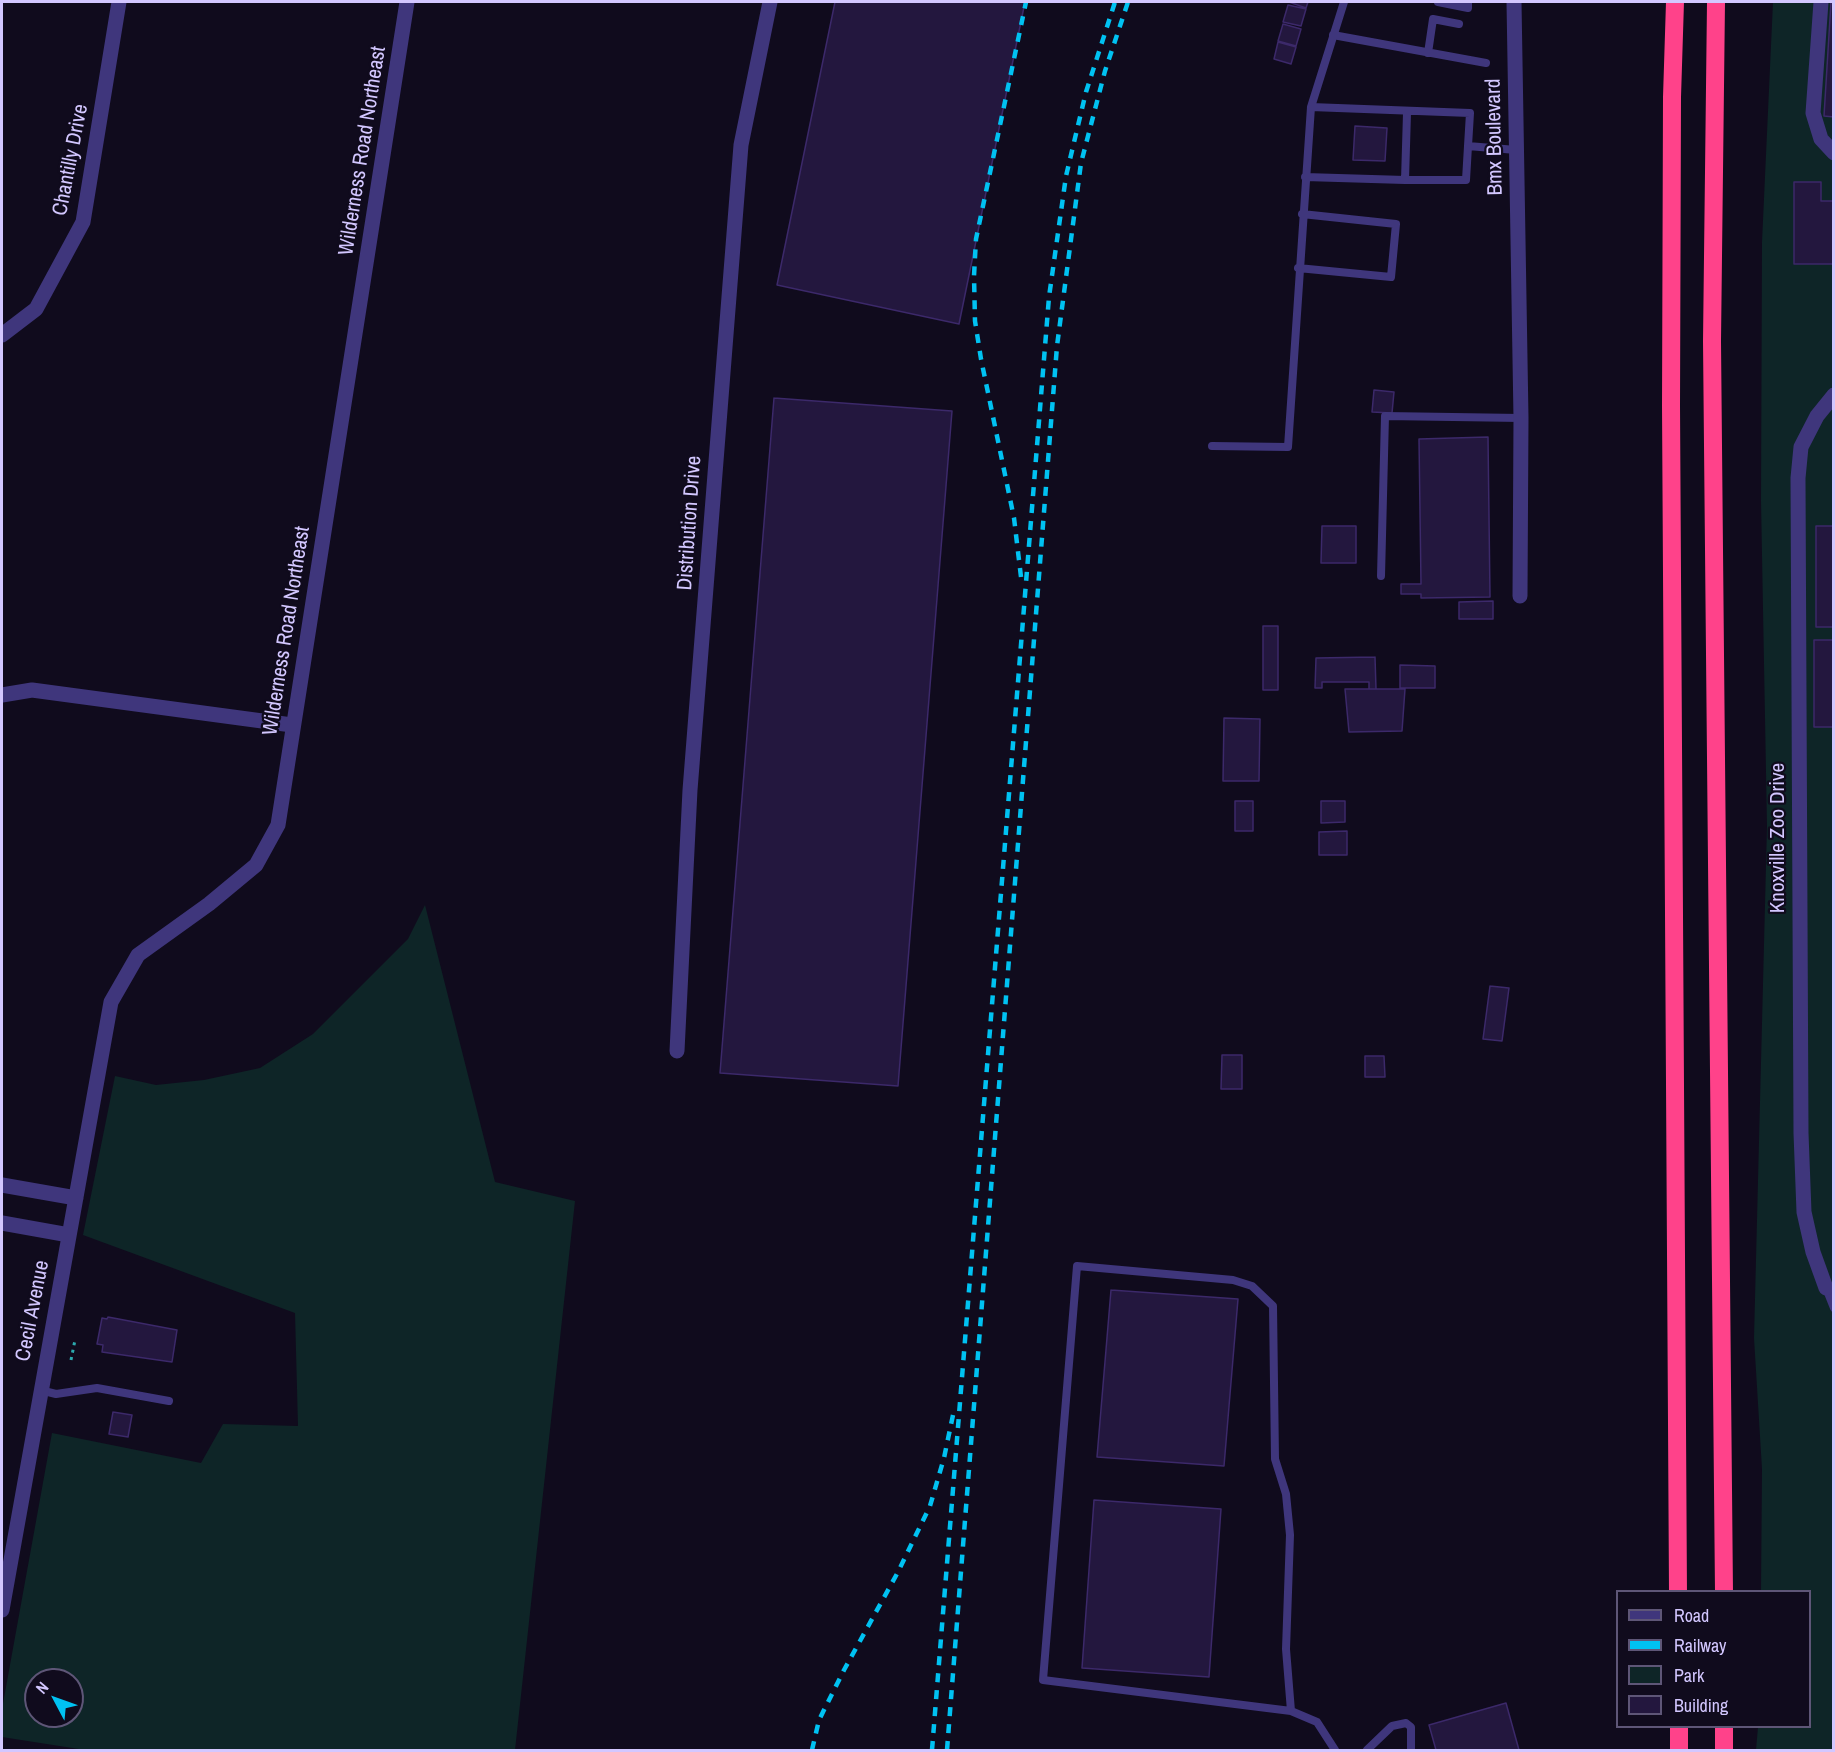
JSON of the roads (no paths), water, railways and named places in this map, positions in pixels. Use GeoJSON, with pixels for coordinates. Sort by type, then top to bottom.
{"type":"FeatureCollection","features":[{"type":"Feature","properties":{"kind":"highway"},"geometry":{"type":"LineString","coordinates":[[1675,2],[1672,98],[1671,405],[1678,1590]]}},
{"type":"Feature","properties":{"kind":"highway"},"geometry":{"type":"LineString","coordinates":[[1716,2],[1712,341],[1724,1590]]}},
{"type":"Feature","properties":{"kind":"highway"},"geometry":{"type":"LineString","coordinates":[[1679,1728],[1679,1750]]}},
{"type":"Feature","properties":{"kind":"highway"},"geometry":{"type":"LineString","coordinates":[[1724,1728],[1724,1750]]}},
{"type":"Feature","properties":{"kind":"street","name":"Chantilly Drive"},"geometry":{"type":"LineString","coordinates":[[2,335],[36,309],[83,222],[119,2]]}},
{"type":"Feature","properties":{"kind":"street","name":"Wilderness Road Northeast"},"geometry":{"type":"LineString","coordinates":[[76,1198],[111,1002],[138,955],[209,904],[256,865],[278,825],[292,724],[343,425],[407,2]]}},
{"type":"Feature","properties":{"kind":"street","name":"Distribution Drive"},"geometry":{"type":"LineString","coordinates":[[677,1051],[690,790],[741,145],[770,2]]}},
{"type":"Feature","properties":{"kind":"street","name":"Bmx Boulevard"},"geometry":{"type":"LineString","coordinates":[[1514,2],[1521,418],[1520,596]]}},
{"type":"Feature","properties":{"kind":"street"},"geometry":{"type":"LineString","coordinates":[[1821,2],[1813,113],[1821,139],[1833,153]]}},
{"type":"Feature","properties":{"kind":"street","name":"Knoxville Zoo Drive"},"geometry":{"type":"LineString","coordinates":[[1826,1288],[1813,1252],[1804,1212],[1801,1133],[1798,478],[1802,447],[1817,416],[1833,395]]}},
{"type":"Feature","properties":{"kind":"street"},"geometry":{"type":"LineString","coordinates":[[2,695],[32,690],[292,724]]}},
{"type":"Feature","properties":{"kind":"street"},"geometry":{"type":"LineString","coordinates":[[2,1185],[76,1198]]}},
{"type":"Feature","properties":{"kind":"street","name":"Cecil Avenue"},"geometry":{"type":"LineString","coordinates":[[2,1610],[76,1198]]}},
{"type":"Feature","properties":{"kind":"street"},"geometry":{"type":"LineString","coordinates":[[2,1223],[69,1235]]}},
{"type":"Feature","properties":{"kind":"lane"},"geometry":{"type":"LineString","coordinates":[[1212,446],[1288,447],[1298,268],[1311,107],[1344,2]]}},
{"type":"Feature","properties":{"kind":"lane"},"geometry":{"type":"LineString","coordinates":[[1438,2],[1468,8],[1468,2]]}},
{"type":"Feature","properties":{"kind":"lane"},"geometry":{"type":"LineString","coordinates":[[1428,53],[1433,19],[1460,24]]}},
{"type":"Feature","properties":{"kind":"lane"},"geometry":{"type":"LineString","coordinates":[[1333,35],[1486,63]]}},
{"type":"Feature","properties":{"kind":"lane"},"geometry":{"type":"LineString","coordinates":[[1305,177],[1466,180],[1470,113],[1407,113],[1311,107]]}},
{"type":"Feature","properties":{"kind":"lane"},"geometry":{"type":"LineString","coordinates":[[1405,180],[1407,113]]}},
{"type":"Feature","properties":{"kind":"lane"},"geometry":{"type":"LineString","coordinates":[[1468,146],[1516,150]]}},
{"type":"Feature","properties":{"kind":"lane"},"geometry":{"type":"LineString","coordinates":[[1298,268],[1391,277],[1396,224],[1302,214]]}},
{"type":"Feature","properties":{"kind":"lane"},"geometry":{"type":"LineString","coordinates":[[1381,576],[1385,416],[1521,418]]}},
{"type":"Feature","properties":{"kind":"lane"},"geometry":{"type":"LineString","coordinates":[[1291,1711],[1286,1649],[1290,1535],[1286,1494],[1275,1459],[1273,1306],[1252,1286],[1233,1280],[1077,1266],[1043,1680],[1291,1711],[1317,1722],[1335,1750]]}},
{"type":"Feature","properties":{"kind":"lane"},"geometry":{"type":"LineString","coordinates":[[1826,1288],[1833,1308]]}},
{"type":"Feature","properties":{"kind":"lane"},"geometry":{"type":"LineString","coordinates":[[40,1390],[56,1394],[98,1388],[169,1401]]}},
{"type":"Feature","properties":{"kind":"lane"},"geometry":{"type":"LineString","coordinates":[[1367,1750],[1394,1725],[1406,1723],[1411,1727],[1411,1750]]}},
{"type":"Feature","properties":{"kind":"railway"},"geometry":{"type":"LineString","coordinates":[[1021,577],[1014,518],[975,321],[974,276],[976,239],[1026,2]]}},
{"type":"Feature","properties":{"kind":"railway"},"geometry":{"type":"LineString","coordinates":[[932,1750],[1049,297],[1066,176],[1086,92],[1115,2]]}},
{"type":"Feature","properties":{"kind":"railway"},"geometry":{"type":"LineString","coordinates":[[947,1750],[1057,346],[1081,163],[1105,71],[1128,2]]}},
{"type":"Feature","properties":{"kind":"railway"},"geometry":{"type":"LineString","coordinates":[[812,1750],[819,1720],[898,1572],[930,1506],[944,1458],[953,1415]]}}]}
